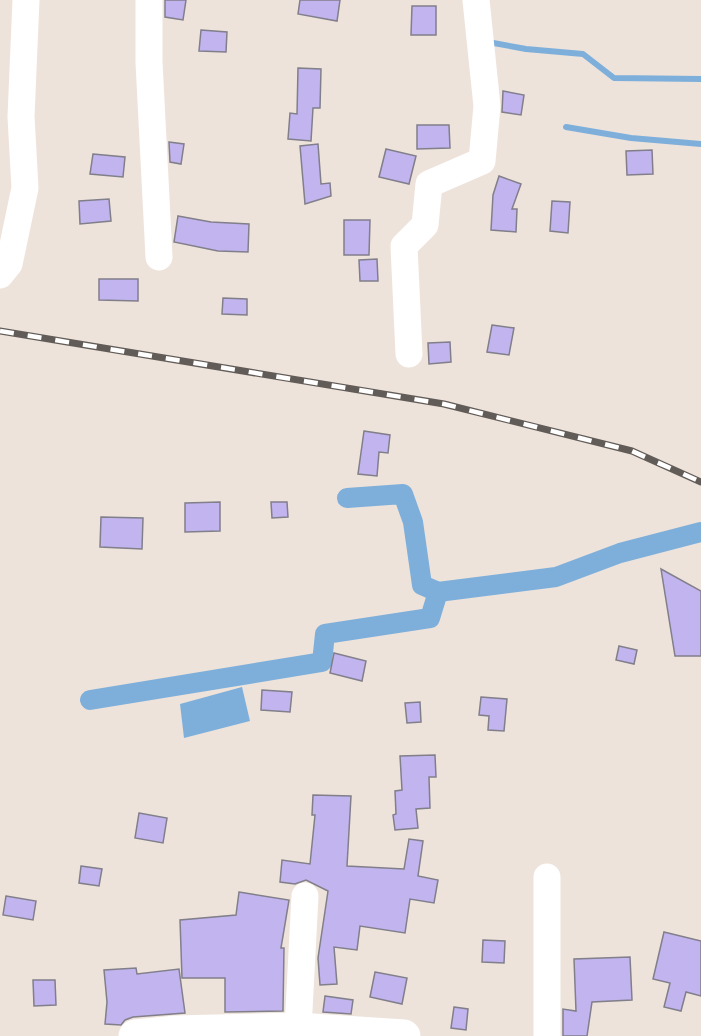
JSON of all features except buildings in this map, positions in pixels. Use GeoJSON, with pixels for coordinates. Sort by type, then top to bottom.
{"type":"FeatureCollection","features":[{"type":"Feature","properties":{"kind":"main road"},"geometry":{"type":"LineString","coordinates":[[135,1036],[298,1029],[404,1036]]}},
{"type":"Feature","properties":{"kind":"street"},"geometry":{"type":"LineString","coordinates":[[0,275],[9,264],[25,188],[21,117],[26,0]]}},
{"type":"Feature","properties":{"kind":"street"},"geometry":{"type":"LineString","coordinates":[[149,0],[149,62],[159,257]]}},
{"type":"Feature","properties":{"kind":"street"},"geometry":{"type":"LineString","coordinates":[[409,354],[404,246],[425,225],[429,184],[482,161],[487,106],[476,0]]}},
{"type":"Feature","properties":{"kind":"street"},"geometry":{"type":"LineString","coordinates":[[547,877],[547,1036]]}},
{"type":"Feature","properties":{"kind":"street"},"geometry":{"type":"LineString","coordinates":[[298,1029],[305,896]]}},
{"type":"Feature","properties":{"kind":"water"},"geometry":{"type":"Polygon","coordinates":[[[242,687],[250,721],[184,738],[180,704],[242,687]]]}},
{"type":"Feature","properties":{"kind":"waterway"},"geometry":{"type":"LineString","coordinates":[[488,42],[526,49],[583,54],[614,78],[701,79]]}},
{"type":"Feature","properties":{"kind":"waterway"},"geometry":{"type":"LineString","coordinates":[[566,127],[631,138],[701,144]]}},
{"type":"Feature","properties":{"kind":"waterway"},"geometry":{"type":"LineString","coordinates":[[347,498],[403,494],[413,522],[422,585],[438,592]]}},
{"type":"Feature","properties":{"kind":"waterway"},"geometry":{"type":"LineString","coordinates":[[90,700],[322,662],[325,634],[430,618],[438,592],[556,577],[620,553],[701,532]]}},
{"type":"Feature","properties":{"kind":"railway"},"geometry":{"type":"LineString","coordinates":[[0,331],[444,404],[632,451],[701,482]]}}]}
